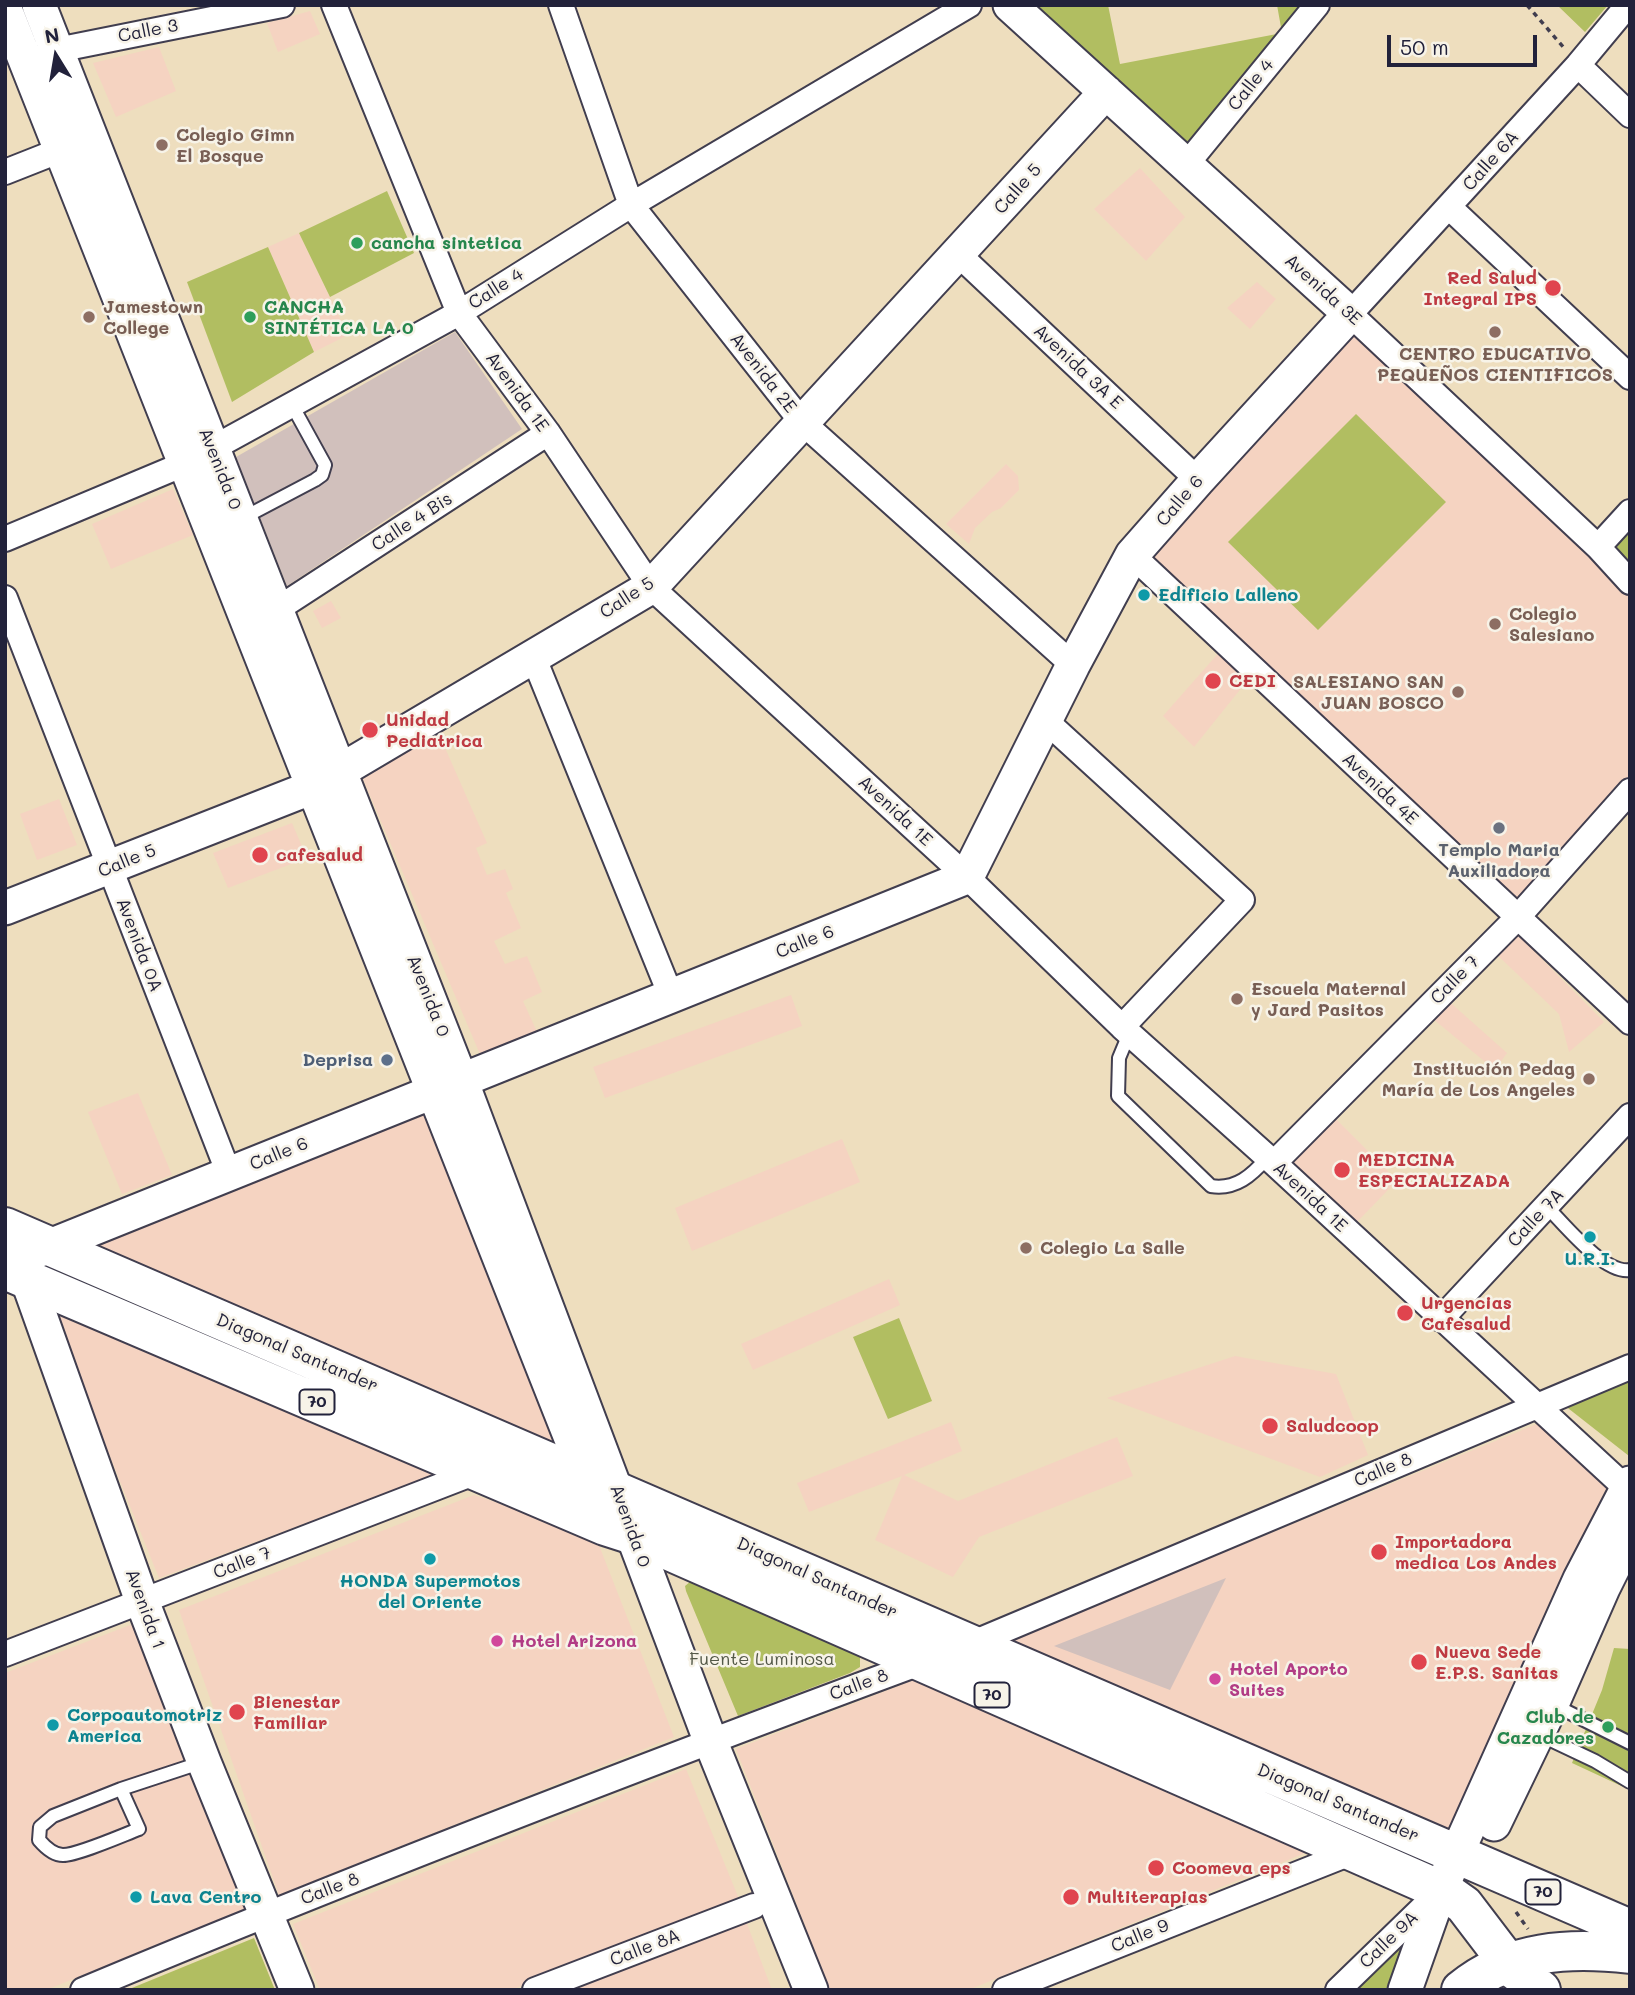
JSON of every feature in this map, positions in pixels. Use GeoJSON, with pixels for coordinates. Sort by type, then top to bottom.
{"type":"FeatureCollection","features":[{"type":"Feature","properties":{"kind":"main road","name":"Diagonal Santander"},"geometry":{"type":"LineString","coordinates":[[15,1249],[611,1508],[969,1645],[1630,1929]]}},
{"type":"Feature","properties":{"kind":"main road","name":"Diagonal Santander"},"geometry":{"type":"LineString","coordinates":[[15,1249],[479,1471],[611,1508],[919,1663],[1449,1895],[1464,1905],[1507,1963],[1541,1990]]}},
{"type":"Feature","properties":{"kind":"main road"},"geometry":{"type":"LineString","coordinates":[[1461,1990],[1489,1970],[1528,1956],[1597,1951],[1630,1954]]}},
{"type":"Feature","properties":{"kind":"street","name":"Avenida 0"},"geometry":{"type":"LineString","coordinates":[[38,5],[57,50],[76,144]]}},
{"type":"Feature","properties":{"kind":"street","name":"Calle 3"},"geometry":{"type":"LineString","coordinates":[[57,50],[282,5]]}},
{"type":"Feature","properties":{"kind":"street","name":"Avenida 1E"},"geometry":{"type":"LineString","coordinates":[[334,5],[459,313],[548,433],[651,587],[967,877],[1126,1031],[1271,1161],[1441,1320],[1628,1486]]}},
{"type":"Feature","properties":{"kind":"street","name":"Avenida 2E"},"geometry":{"type":"LineString","coordinates":[[561,5],[631,205],[802,422],[1073,664]]}},
{"type":"Feature","properties":{"kind":"street","name":"Calle 4"},"geometry":{"type":"LineString","coordinates":[[5,539],[198,457],[459,313],[631,205],[970,5]]}},
{"type":"Feature","properties":{"kind":"street","name":"Avenida 3E"},"geometry":{"type":"LineString","coordinates":[[1010,5],[1350,314],[1598,547],[1630,582]]}},
{"type":"Feature","properties":{"kind":"street","name":"Calle 4"},"geometry":{"type":"LineString","coordinates":[[1186,165],[1317,5]]}},
{"type":"Feature","properties":{"kind":"street","name":"Calle 6A"},"geometry":{"type":"LineString","coordinates":[[1350,314],[1578,65],[1628,5]]}},
{"type":"Feature","properties":{"kind":"street","name":"Avenida 0"},"geometry":{"type":"LineString","coordinates":[[5,9],[76,144],[448,1086],[611,1508],[701,1744],[754,1906],[788,1990]]}},
{"type":"Feature","properties":{"kind":"street"},"geometry":{"type":"LineString","coordinates":[[1578,65],[1630,115]]}},
{"type":"Feature","properties":{"kind":"street","name":"Calle 5"},"geometry":{"type":"LineString","coordinates":[[5,908],[326,778],[651,587],[1106,92]]}},
{"type":"Feature","properties":{"kind":"street"},"geometry":{"type":"LineString","coordinates":[[5,172],[76,144]]}},
{"type":"Feature","properties":{"kind":"street"},"geometry":{"type":"LineString","coordinates":[[1449,207],[1630,377]]}},
{"type":"Feature","properties":{"kind":"street","name":"Avenida 3A E"},"geometry":{"type":"LineString","coordinates":[[958,254],[1198,480]]}},
{"type":"Feature","properties":{"kind":"street","name":"Calle 6"},"geometry":{"type":"LineString","coordinates":[[15,1249],[229,1174],[967,877],[1073,664],[1132,555],[1350,314]]}},
{"type":"Feature","properties":{"kind":"street","name":"Calle 4 Bis"},"geometry":{"type":"LineString","coordinates":[[276,610],[548,433]]}},
{"type":"Feature","properties":{"kind":"street","name":"Avenida 0"},"geometry":{"type":"LineString","coordinates":[[198,457],[240,520],[276,610],[326,778]]}},
{"type":"Feature","properties":{"kind":"street"},"geometry":{"type":"LineString","coordinates":[[1598,547],[1630,512]]}},
{"type":"Feature","properties":{"kind":"street","name":"Avenida 4E"},"geometry":{"type":"LineString","coordinates":[[1132,555],[1630,1022]]}},
{"type":"Feature","properties":{"kind":"street","name":"Avenida 0A"},"geometry":{"type":"LineString","coordinates":[[5,598],[229,1174]]}},
{"type":"Feature","properties":{"kind":"street"},"geometry":{"type":"LineString","coordinates":[[533,656],[671,996]]}},
{"type":"Feature","properties":{"kind":"street"},"geometry":{"type":"LineString","coordinates":[[1046,722],[1242,900],[1126,1031]]}},
{"type":"Feature","properties":{"kind":"street","name":"Calle 7"},"geometry":{"type":"LineString","coordinates":[[1271,1161],[1517,918],[1630,791]]}},
{"type":"Feature","properties":{"kind":"street","name":"Calle 7A"},"geometry":{"type":"LineString","coordinates":[[1441,1320],[1630,1116]]}},
{"type":"Feature","properties":{"kind":"street","name":"Avenida 1"},"geometry":{"type":"LineString","coordinates":[[15,1249],[142,1601],[297,1990]]}},
{"type":"Feature","properties":{"kind":"street","name":"Calle 8"},"geometry":{"type":"LineString","coordinates":[[83,1990],[267,1913],[701,1744],[969,1645],[1630,1367]]}},
{"type":"Feature","properties":{"kind":"street","name":"Calle 7"},"geometry":{"type":"LineString","coordinates":[[5,1654],[479,1471]]}},
{"type":"Feature","properties":{"kind":"street"},"geometry":{"type":"LineString","coordinates":[[1405,1990],[1466,1859],[1580,1579],[1628,1486]]}},
{"type":"Feature","properties":{"kind":"street"},"geometry":{"type":"LineString","coordinates":[[1466,1859],[1537,1734],[1630,1534]]}},
{"type":"Feature","properties":{"kind":"street","name":"Avenida 0"},"geometry":{"type":"LineString","coordinates":[[701,1744],[811,1990]]}},
{"type":"Feature","properties":{"kind":"street","name":"Calle 9"},"geometry":{"type":"LineString","coordinates":[[1004,1990],[1353,1852]]}},
{"type":"Feature","properties":{"kind":"street","name":"Calle 9A"},"geometry":{"type":"LineString","coordinates":[[1338,1990],[1449,1895]]}},
{"type":"Feature","properties":{"kind":"street","name":"Calle 8A"},"geometry":{"type":"LineString","coordinates":[[535,1990],[754,1906]]}},
{"type":"Feature","properties":{"kind":"lane"},"geometry":{"type":"LineString","coordinates":[[240,520],[322,475],[325,465],[292,405]]}},
{"type":"Feature","properties":{"kind":"lane"},"geometry":{"type":"LineString","coordinates":[[1126,1031],[1119,1058],[1118,1096],[1211,1186],[1238,1183],[1271,1161]]}},
{"type":"Feature","properties":{"kind":"lane"},"geometry":{"type":"LineString","coordinates":[[1547,1207],[1606,1264],[1622,1271],[1630,1270]]}},
{"type":"Feature","properties":{"kind":"lane"},"geometry":{"type":"LineString","coordinates":[[1552,1704],[1630,1743]]}},
{"type":"Feature","properties":{"kind":"lane"},"geometry":{"type":"LineString","coordinates":[[1537,1734],[1595,1761],[1630,1782]]}},
{"type":"Feature","properties":{"kind":"lane"},"geometry":{"type":"LineString","coordinates":[[121,1789],[139,1829],[102,1844],[63,1855],[48,1850],[39,1840],[40,1826],[53,1816],[121,1789],[204,1762]]}},
{"type":"Feature","properties":{"kind":"path"},"geometry":{"type":"LineString","coordinates":[[1527,5],[1578,65]]}},
{"type":"Feature","properties":{"kind":"shaded area"},"geometry":{"type":"Polygon","coordinates":[[[310,11],[320,34],[278,52],[267,23],[310,11]]]}},
{"type":"Feature","properties":{"kind":"shaded area"},"geometry":{"type":"Polygon","coordinates":[[[159,47],[176,91],[116,117],[93,63],[159,47]]]}},
{"type":"Feature","properties":{"kind":"shaded area"},"geometry":{"type":"Polygon","coordinates":[[[1140,168],[1185,217],[1146,261],[1094,209],[1140,168]]]}},
{"type":"Feature","properties":{"kind":"shaded area"},"geometry":{"type":"Polygon","coordinates":[[[299,233],[348,335],[314,352],[268,247],[299,233]]]}},
{"type":"Feature","properties":{"kind":"shaded area"},"geometry":{"type":"Polygon","coordinates":[[[1257,282],[1276,299],[1250,329],[1227,308],[1257,282]]]}},
{"type":"Feature","properties":{"kind":"shaded area","name":"SALESIANO SAN JUAN BOSCO"},"geometry":{"type":"Polygon","coordinates":[[[1346,323],[1630,589],[1630,795],[1520,912],[1144,558],[1346,323]]]}},
{"type":"Feature","properties":{"kind":"shaded area"},"geometry":{"type":"Polygon","coordinates":[[[455,332],[522,429],[287,586],[236,457],[455,332]]]}},
{"type":"Feature","properties":{"kind":"shaded area"},"geometry":{"type":"Polygon","coordinates":[[[1006,464],[1018,476],[1019,490],[975,528],[969,544],[946,524],[1006,464]]]}},
{"type":"Feature","properties":{"kind":"shaded area"},"geometry":{"type":"Polygon","coordinates":[[[173,489],[193,535],[111,569],[92,524],[173,489]]]}},
{"type":"Feature","properties":{"kind":"shaded area"},"geometry":{"type":"Polygon","coordinates":[[[331,601],[341,618],[322,628],[313,611],[331,601]]]}},
{"type":"Feature","properties":{"kind":"shaded area"},"geometry":{"type":"Polygon","coordinates":[[[1222,649],[1251,676],[1194,747],[1163,716],[1222,649]]]}},
{"type":"Feature","properties":{"kind":"shaded area"},"geometry":{"type":"Polygon","coordinates":[[[438,732],[487,843],[476,848],[487,875],[505,869],[513,889],[506,893],[521,928],[494,941],[505,964],[527,956],[542,992],[523,1001],[538,1034],[482,1059],[363,779],[438,732]]]}},
{"type":"Feature","properties":{"kind":"shaded area"},"geometry":{"type":"Polygon","coordinates":[[[59,799],[77,845],[37,860],[20,814],[59,799]]]}},
{"type":"Feature","properties":{"kind":"shaded area","name":"cafesalud"},"geometry":{"type":"Polygon","coordinates":[[[292,823],[307,858],[228,888],[213,853],[292,823]]]}},
{"type":"Feature","properties":{"kind":"shaded area"},"geometry":{"type":"Polygon","coordinates":[[[1516,933],[1604,1022],[1569,1052],[1559,1014],[1491,949],[1516,933]]]}},
{"type":"Feature","properties":{"kind":"shaded area"},"geometry":{"type":"Polygon","coordinates":[[[791,995],[802,1026],[605,1098],[593,1067],[791,995]]]}},
{"type":"Feature","properties":{"kind":"shaded area"},"geometry":{"type":"Polygon","coordinates":[[[1444,997],[1507,1053],[1495,1070],[1427,1014],[1444,997]]]}},
{"type":"Feature","properties":{"kind":"shaded area"},"geometry":{"type":"Polygon","coordinates":[[[138,1093],[172,1175],[122,1194],[88,1112],[138,1093]]]}},
{"type":"Feature","properties":{"kind":"shaded area"},"geometry":{"type":"Polygon","coordinates":[[[434,1107],[582,1470],[68,1247],[434,1107]]]}},
{"type":"Feature","properties":{"kind":"shaded area","name":"MEDICINA ESPECIALIZADA"},"geometry":{"type":"Polygon","coordinates":[[[1329,1112],[1397,1180],[1416,1161],[1356,1223],[1285,1161],[1329,1112]]]}},
{"type":"Feature","properties":{"kind":"shaded area"},"geometry":{"type":"Polygon","coordinates":[[[842,1139],[860,1182],[692,1251],[675,1208],[842,1139]]]}},
{"type":"Feature","properties":{"kind":"shaded area"},"geometry":{"type":"Polygon","coordinates":[[[889,1279],[900,1305],[753,1370],[741,1344],[889,1279]]]}},
{"type":"Feature","properties":{"kind":"shaded area"},"geometry":{"type":"Polygon","coordinates":[[[45,1295],[443,1472],[159,1578],[45,1295]]]}},
{"type":"Feature","properties":{"kind":"shaded area","name":"Saludcoop"},"geometry":{"type":"Polygon","coordinates":[[[1235,1356],[1336,1374],[1368,1455],[1320,1477],[1107,1398],[1235,1356]]]}},
{"type":"Feature","properties":{"kind":"shaded area"},"geometry":{"type":"Polygon","coordinates":[[[1554,1417],[1607,1487],[1553,1594],[1449,1831],[995,1646],[1554,1417]]]}},
{"type":"Feature","properties":{"kind":"shaded area"},"geometry":{"type":"Polygon","coordinates":[[[951,1422],[962,1451],[904,1475],[958,1501],[1117,1437],[1133,1476],[979,1537],[953,1577],[875,1540],[902,1476],[809,1512],[797,1483],[951,1422]]]}},
{"type":"Feature","properties":{"kind":"shaded area"},"geometry":{"type":"Polygon","coordinates":[[[474,1495],[595,1535],[674,1737],[279,1895],[179,1610],[474,1495]]]}},
{"type":"Feature","properties":{"kind":"shaded area"},"geometry":{"type":"Polygon","coordinates":[[[1226,1578],[1170,1690],[1054,1646],[1226,1578]]]}},
{"type":"Feature","properties":{"kind":"shaded area"},"geometry":{"type":"Polygon","coordinates":[[[138,1622],[252,1907],[46,1990],[5,1990],[5,1673],[138,1622]]]}},
{"type":"Feature","properties":{"kind":"shaded area"},"geometry":{"type":"Polygon","coordinates":[[[932,1673],[1320,1847],[968,1990],[830,1990],[736,1749],[932,1673]]]}},
{"type":"Feature","properties":{"kind":"shaded area"},"geometry":{"type":"Polygon","coordinates":[[[686,1769],[739,1899],[511,1990],[320,1990],[293,1924],[686,1769]]]}},
{"type":"Feature","properties":{"kind":"shaded area"},"geometry":{"type":"Polygon","coordinates":[[[746,1921],[772,1990],[569,1990],[746,1921]]]}},
{"type":"Feature","properties":{"kind":"green space"},"geometry":{"type":"Polygon","coordinates":[[[1023,5],[1108,5],[1120,64],[1282,33],[1277,5],[1307,5],[1192,151],[1023,5]]]}},
{"type":"Feature","properties":{"kind":"green space"},"geometry":{"type":"Polygon","coordinates":[[[1557,5],[1608,5],[1585,32],[1557,5]]]}},
{"type":"Feature","properties":{"kind":"green space","name":"cancha sintetica"},"geometry":{"type":"Polygon","coordinates":[[[387,191],[414,253],[330,297],[299,233],[387,191]]]}},
{"type":"Feature","properties":{"kind":"green space","name":"CANCHA SINTÉTICA LA 0"},"geometry":{"type":"Polygon","coordinates":[[[268,247],[314,352],[232,402],[187,282],[268,247]]]}},
{"type":"Feature","properties":{"kind":"green space"},"geometry":{"type":"Polygon","coordinates":[[[1356,414],[1446,502],[1318,630],[1228,542],[1356,414]]]}},
{"type":"Feature","properties":{"kind":"green space"},"geometry":{"type":"Polygon","coordinates":[[[1630,532],[1630,566],[1613,550],[1630,532]]]}},
{"type":"Feature","properties":{"kind":"green space"},"geometry":{"type":"Polygon","coordinates":[[[899,1318],[932,1401],[888,1419],[853,1337],[899,1318]]]}},
{"type":"Feature","properties":{"kind":"green space"},"geometry":{"type":"Polygon","coordinates":[[[1630,1379],[1630,1454],[1629,1456],[1564,1405],[1630,1379]]]}},
{"type":"Feature","properties":{"kind":"green space","name":"Fuente Luminosa"},"geometry":{"type":"Polygon","coordinates":[[[691,1581],[852,1651],[860,1656],[860,1667],[738,1716],[686,1591],[685,1586],[691,1581]]]}},
{"type":"Feature","properties":{"kind":"green space","name":"Club de Cazadores"},"geometry":{"type":"Polygon","coordinates":[[[1614,1648],[1630,1649],[1630,1790],[1572,1763],[1602,1690],[1614,1648]]]}},
{"type":"Feature","properties":{"kind":"green space"},"geometry":{"type":"Polygon","coordinates":[[[1419,1926],[1404,1990],[1344,1990],[1419,1926]]]}},
{"type":"Feature","properties":{"kind":"green space"},"geometry":{"type":"Polygon","coordinates":[[[254,1938],[275,1990],[127,1990],[254,1938]]]}},
{"type":"Feature","properties":{"kind":"place","name":"Colegio Gimn El Bosque"},"geometry":{"type":"Point","coordinates":[162,145]}},
{"type":"Feature","properties":{"kind":"place","name":"cancha sintetica"},"geometry":{"type":"Point","coordinates":[357,243]}},
{"type":"Feature","properties":{"kind":"place","name":"Red Salud Integral IPS"},"geometry":{"type":"Point","coordinates":[1553,288]}},
{"type":"Feature","properties":{"kind":"place","name":"Jamestown College"},"geometry":{"type":"Point","coordinates":[89,317]}},
{"type":"Feature","properties":{"kind":"place","name":"CANCHA SINTÉTICA LA 0"},"geometry":{"type":"Point","coordinates":[250,317]}},
{"type":"Feature","properties":{"kind":"place","name":"CENTRO EDUCATIVO PEQUEÑOS CIENTIFICOS"},"geometry":{"type":"Point","coordinates":[1495,332]}},
{"type":"Feature","properties":{"kind":"place","name":"Edificio Lalleno"},"geometry":{"type":"Point","coordinates":[1144,595]}},
{"type":"Feature","properties":{"kind":"place","name":"Colegio Salesiano"},"geometry":{"type":"Point","coordinates":[1495,624]}},
{"type":"Feature","properties":{"kind":"place","name":"CEDI"},"geometry":{"type":"Point","coordinates":[1213,681]}},
{"type":"Feature","properties":{"kind":"place","name":"SALESIANO SAN JUAN BOSCO"},"geometry":{"type":"Point","coordinates":[1458,692]}},
{"type":"Feature","properties":{"kind":"place","name":"Unidad Pediatrica"},"geometry":{"type":"Point","coordinates":[370,730]}},
{"type":"Feature","properties":{"kind":"place","name":"Templo Maria Auxiliadora"},"geometry":{"type":"Point","coordinates":[1499,828]}},
{"type":"Feature","properties":{"kind":"place","name":"cafesalud"},"geometry":{"type":"Point","coordinates":[260,855]}},
{"type":"Feature","properties":{"kind":"place","name":"Escuela Maternal y Jard Pasitos"},"geometry":{"type":"Point","coordinates":[1237,999]}},
{"type":"Feature","properties":{"kind":"place","name":"Deprisa"},"geometry":{"type":"Point","coordinates":[387,1060]}},
{"type":"Feature","properties":{"kind":"place","name":"Institución Pedag María de Los Angeles"},"geometry":{"type":"Point","coordinates":[1589,1079]}},
{"type":"Feature","properties":{"kind":"place","name":"MEDICINA ESPECIALIZADA"},"geometry":{"type":"Point","coordinates":[1342,1170]}},
{"type":"Feature","properties":{"kind":"place","name":"U.R.I."},"geometry":{"type":"Point","coordinates":[1590,1237]}},
{"type":"Feature","properties":{"kind":"place","name":"Colegio La Salle"},"geometry":{"type":"Point","coordinates":[1026,1248]}},
{"type":"Feature","properties":{"kind":"place","name":"Urgencias Cafesalud"},"geometry":{"type":"Point","coordinates":[1405,1313]}},
{"type":"Feature","properties":{"kind":"place","name":"Saludcoop"},"geometry":{"type":"Point","coordinates":[1270,1426]}},
{"type":"Feature","properties":{"kind":"place","name":"Importadora medica Los Andes"},"geometry":{"type":"Point","coordinates":[1379,1552]}},
{"type":"Feature","properties":{"kind":"place","name":"HONDA Supermotos del Oriente"},"geometry":{"type":"Point","coordinates":[430,1559]}},
{"type":"Feature","properties":{"kind":"place","name":"Hotel Arizona"},"geometry":{"type":"Point","coordinates":[497,1641]}},
{"type":"Feature","properties":{"kind":"place","name":"Nueva Sede E.P.S. Sanitas"},"geometry":{"type":"Point","coordinates":[1419,1662]}},
{"type":"Feature","properties":{"kind":"place","name":"Hotel Aporto Suites"},"geometry":{"type":"Point","coordinates":[1215,1679]}},
{"type":"Feature","properties":{"kind":"place","name":"Bienestar Familiar"},"geometry":{"type":"Point","coordinates":[237,1712]}},
{"type":"Feature","properties":{"kind":"place","name":"Corpoautomotriz America"},"geometry":{"type":"Point","coordinates":[53,1725]}},
{"type":"Feature","properties":{"kind":"place","name":"Club de Cazadores"},"geometry":{"type":"Point","coordinates":[1608,1727]}},
{"type":"Feature","properties":{"kind":"place","name":"Coomeva eps"},"geometry":{"type":"Point","coordinates":[1156,1868]}},
{"type":"Feature","properties":{"kind":"place","name":"Lava Centro"},"geometry":{"type":"Point","coordinates":[136,1897]}},
{"type":"Feature","properties":{"kind":"place","name":"Multiterapias"},"geometry":{"type":"Point","coordinates":[1071,1897]}}]}
